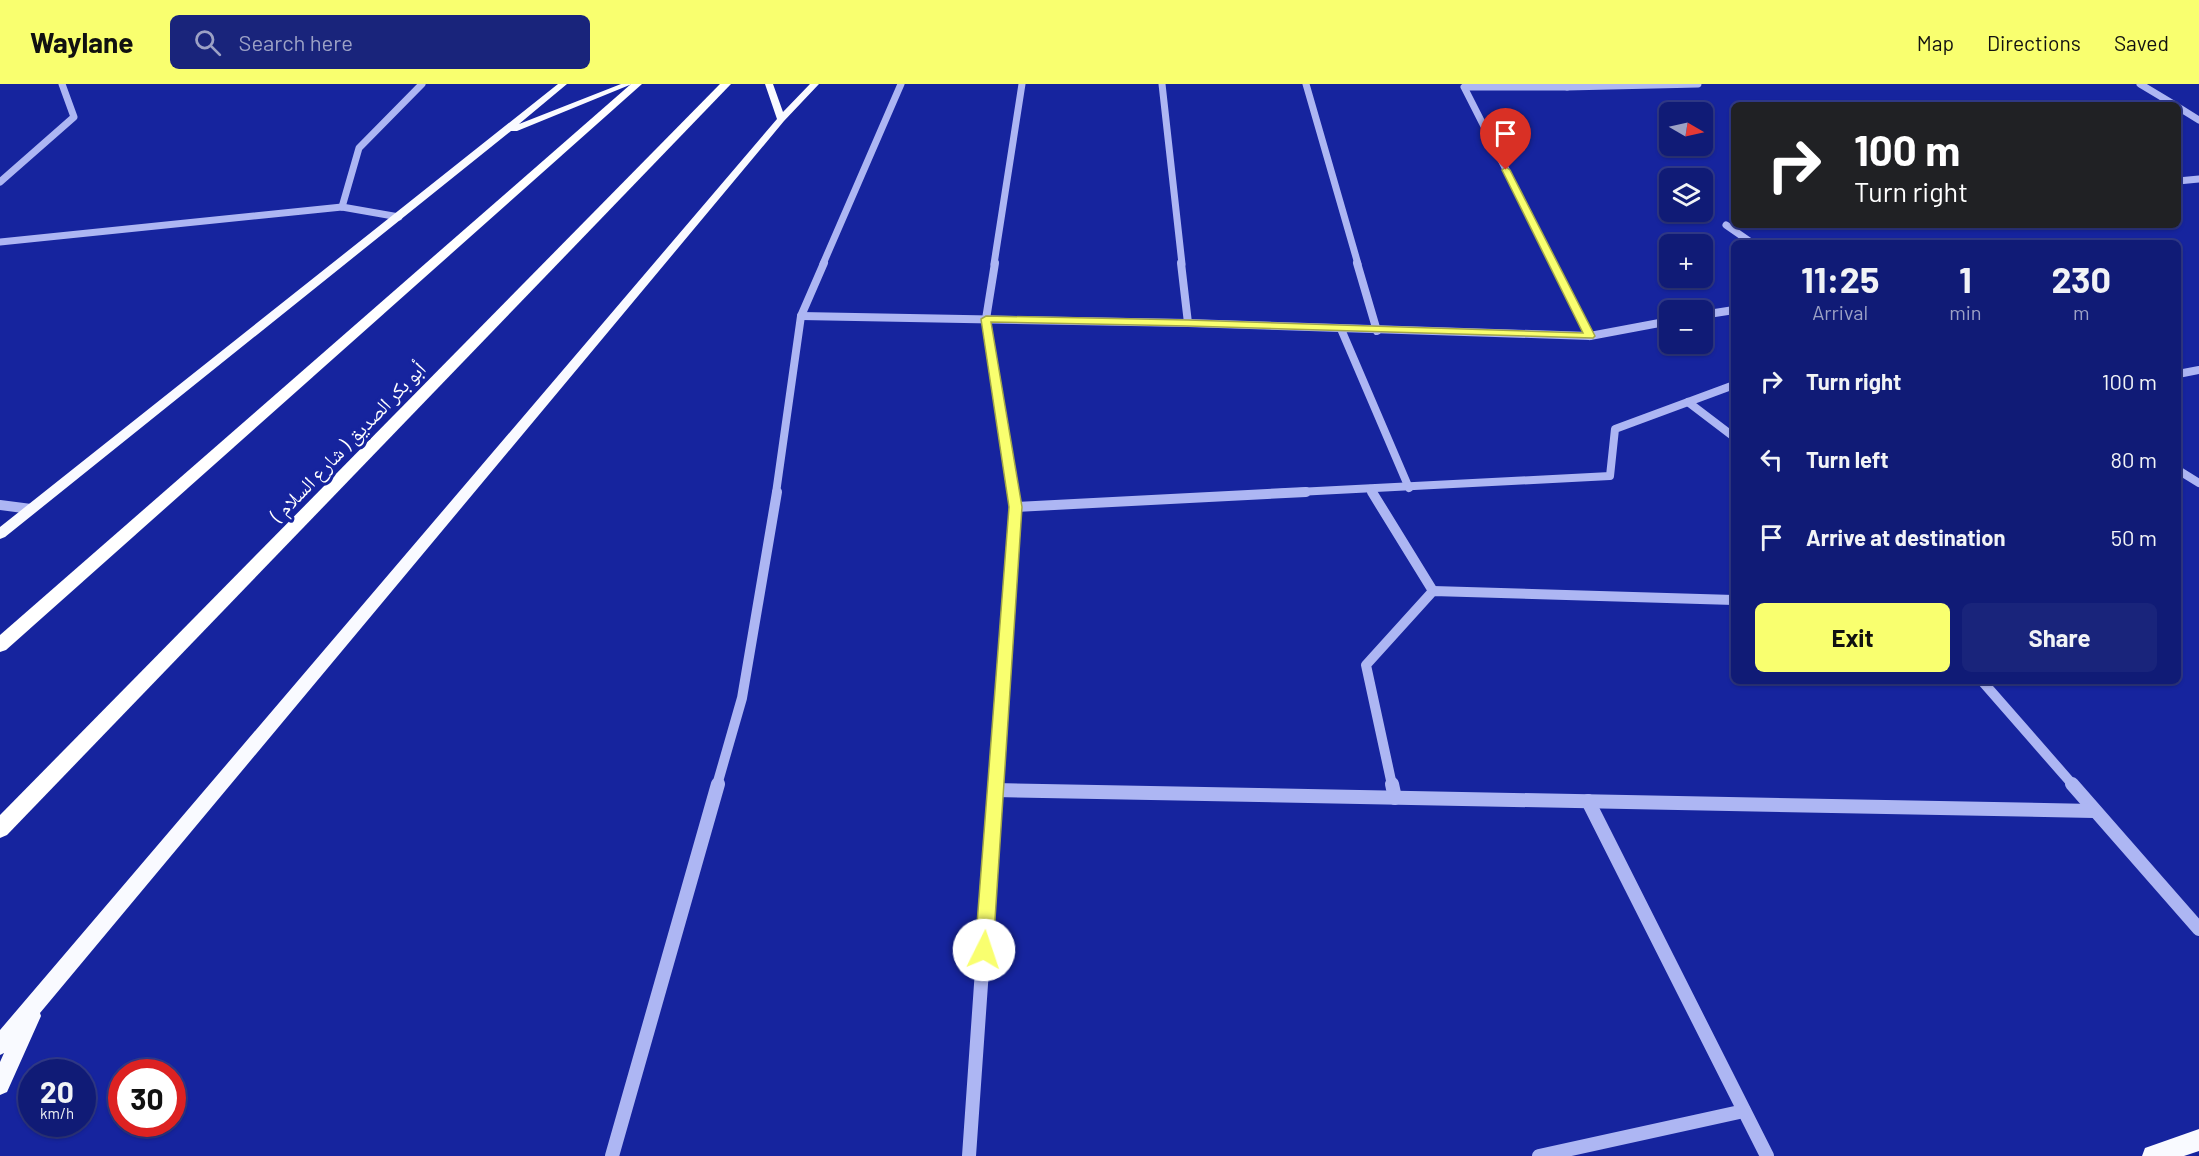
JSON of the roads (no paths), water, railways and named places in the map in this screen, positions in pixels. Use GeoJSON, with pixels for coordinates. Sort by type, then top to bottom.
{"type":"FeatureCollection","features":[{"type":"Feature","properties":{"kind":"highway"},"geometry":{"type":"LineString","coordinates":[[0,645],[637,84]]}},
{"type":"Feature","properties":{"kind":"highway","name":"( شارع السلام ) أبو بكر الصديق"},"geometry":{"type":"LineString","coordinates":[[0,829],[726,84]]}},
{"type":"Feature","properties":{"kind":"main road"},"geometry":{"type":"LineString","coordinates":[[0,534],[563,84]]}},
{"type":"Feature","properties":{"kind":"main road"},"geometry":{"type":"LineString","coordinates":[[500,135],[628,84]]}},
{"type":"Feature","properties":{"kind":"main road"},"geometry":{"type":"LineString","coordinates":[[769,84],[781,119]]}},
{"type":"Feature","properties":{"kind":"main road"},"geometry":{"type":"LineString","coordinates":[[0,1045],[781,119],[815,84]]}},
{"type":"Feature","properties":{"kind":"main road"},"geometry":{"type":"LineString","coordinates":[[0,1085],[38,1000]]}},
{"type":"Feature","properties":{"kind":"main road"},"geometry":{"type":"LineString","coordinates":[[2152,1156],[2199,1140]]}},
{"type":"Feature","properties":{"kind":"street"},"geometry":{"type":"LineString","coordinates":[[0,182],[74,117],[62,84]]}},
{"type":"Feature","properties":{"kind":"street"},"geometry":{"type":"LineString","coordinates":[[342,207],[359,148],[422,84]]}},
{"type":"Feature","properties":{"kind":"street"},"geometry":{"type":"LineString","coordinates":[[612,1156],[742,698],[780,471],[801,316],[901,84]]}},
{"type":"Feature","properties":{"kind":"street"},"geometry":{"type":"LineString","coordinates":[[969,1156],[1016,507],[986,319],[1022,84]]}},
{"type":"Feature","properties":{"kind":"street"},"geometry":{"type":"LineString","coordinates":[[1162,84],[1188,323]]}},
{"type":"Feature","properties":{"kind":"street"},"geometry":{"type":"LineString","coordinates":[[1306,84],[1377,331]]}},
{"type":"Feature","properties":{"kind":"street"},"geometry":{"type":"LineString","coordinates":[[1590,336],[1464,87],[1698,84]]}},
{"type":"Feature","properties":{"kind":"street"},"geometry":{"type":"LineString","coordinates":[[2140,84],[2169,102]]}},
{"type":"Feature","properties":{"kind":"street"},"geometry":{"type":"LineString","coordinates":[[2181,109],[2199,120]]}},
{"type":"Feature","properties":{"kind":"street"},"geometry":{"type":"LineString","coordinates":[[2181,181],[2199,179]]}},
{"type":"Feature","properties":{"kind":"street"},"geometry":{"type":"LineString","coordinates":[[0,242],[342,207],[399,217]]}},
{"type":"Feature","properties":{"kind":"street"},"geometry":{"type":"LineString","coordinates":[[1731,224],[1726,225],[1748,240]]}},
{"type":"Feature","properties":{"kind":"street"},"geometry":{"type":"LineString","coordinates":[[1713,313],[1731,310]]}},
{"type":"Feature","properties":{"kind":"street"},"geometry":{"type":"LineString","coordinates":[[801,316],[1188,323],[1377,331],[1590,336],[1659,323]]}},
{"type":"Feature","properties":{"kind":"street"},"geometry":{"type":"LineString","coordinates":[[1341,329],[1409,488]]}},
{"type":"Feature","properties":{"kind":"street"},"geometry":{"type":"LineString","coordinates":[[2181,373],[2199,370]]}},
{"type":"Feature","properties":{"kind":"street"},"geometry":{"type":"LineString","coordinates":[[1016,507],[1610,476],[1615,429],[1731,387]]}},
{"type":"Feature","properties":{"kind":"street"},"geometry":{"type":"LineString","coordinates":[[1689,402],[1731,435]]}},
{"type":"Feature","properties":{"kind":"street"},"geometry":{"type":"LineString","coordinates":[[2181,472],[2199,483]]}},
{"type":"Feature","properties":{"kind":"street"},"geometry":{"type":"LineString","coordinates":[[1370,489],[1433,591]]}},
{"type":"Feature","properties":{"kind":"street"},"geometry":{"type":"LineString","coordinates":[[0,504],[30,509]]}},
{"type":"Feature","properties":{"kind":"street"},"geometry":{"type":"LineString","coordinates":[[1395,798],[1366,665],[1433,591],[1731,600]]}},
{"type":"Feature","properties":{"kind":"street"},"geometry":{"type":"LineString","coordinates":[[1985,684],[2199,929]]}},
{"type":"Feature","properties":{"kind":"street"},"geometry":{"type":"LineString","coordinates":[[995,790],[2094,811]]}},
{"type":"Feature","properties":{"kind":"street"},"geometry":{"type":"LineString","coordinates":[[1588,801],[1767,1156]]}},
{"type":"Feature","properties":{"kind":"street"},"geometry":{"type":"LineString","coordinates":[[1539,1156],[1744,1111]]}}]}
